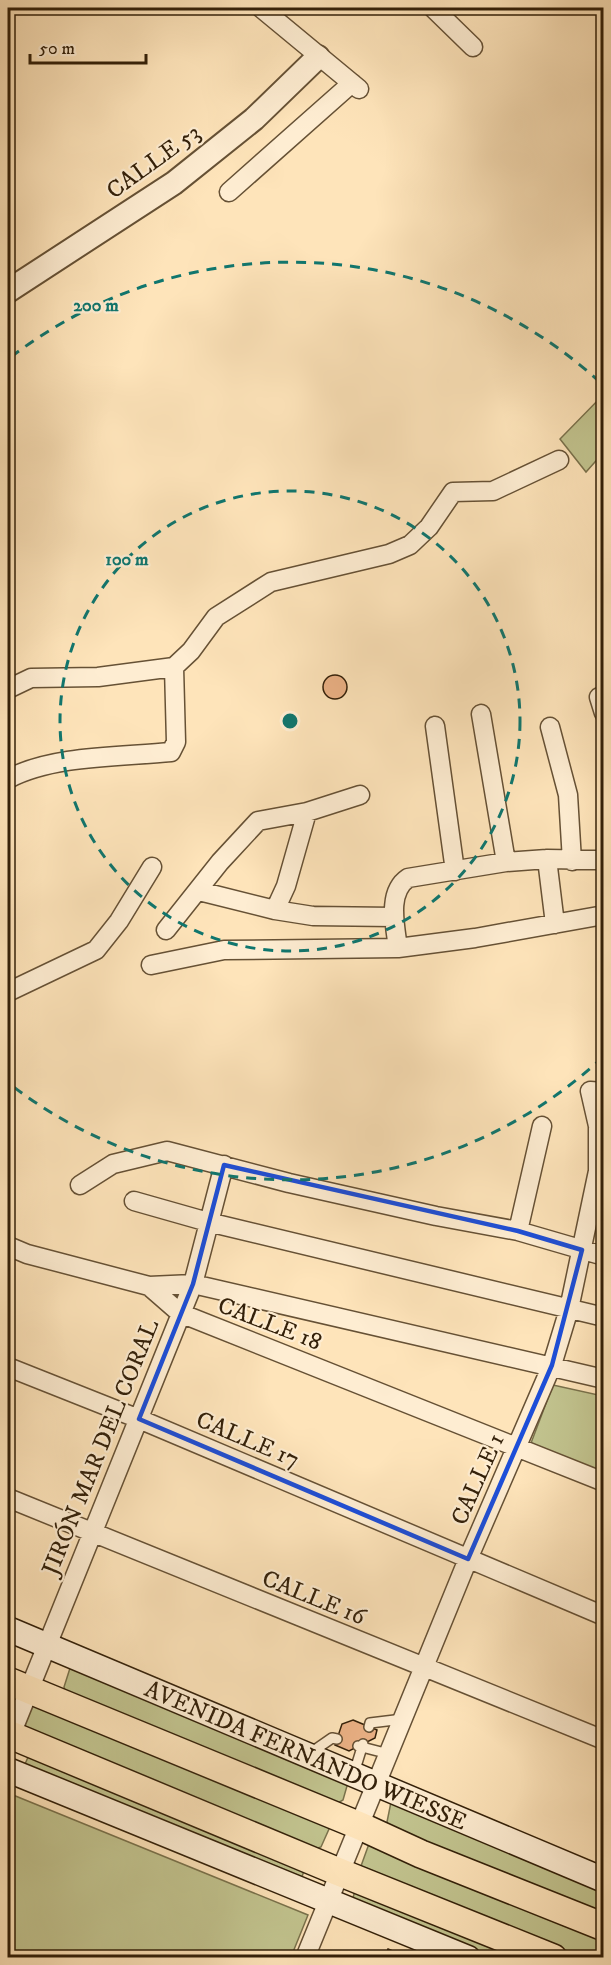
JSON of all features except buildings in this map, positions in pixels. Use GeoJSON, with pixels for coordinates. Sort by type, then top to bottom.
{"type":"FeatureCollection","features":[{"type":"Feature","properties":{"kind":"main road","name":"AVENIDA FERNANDO WIESSE"},"geometry":{"type":"LineString","coordinates":[[8,1629],[603,1880]]}},
{"type":"Feature","properties":{"kind":"main road","name":"AVENIDA FERNANDO WIESSE"},"geometry":{"type":"LineString","coordinates":[[18,1686],[360,1826],[421,1854],[603,1927]]}},
{"type":"Feature","properties":{"kind":"main road"},"geometry":{"type":"LineString","coordinates":[[8,1737],[553,1958]]}},
{"type":"Feature","properties":{"kind":"main road"},"geometry":{"type":"LineString","coordinates":[[8,1770],[468,1958]]}},
{"type":"Feature","properties":{"kind":"street"},"geometry":{"type":"LineString","coordinates":[[433,8],[473,47]]}},
{"type":"Feature","properties":{"kind":"street"},"geometry":{"type":"LineString","coordinates":[[229,192],[355,86],[318,57],[269,10]]}},
{"type":"Feature","properties":{"kind":"street","name":"CALLE 53"},"geometry":{"type":"LineString","coordinates":[[8,291],[174,183],[254,119],[318,57]]}},
{"type":"Feature","properties":{"kind":"street"},"geometry":{"type":"LineString","coordinates":[[8,689],[31,678],[98,676],[174,667],[191,651],[216,617],[271,582],[388,554],[410,545],[429,527],[453,492],[494,491],[559,460]]}},
{"type":"Feature","properties":{"kind":"street"},"geometry":{"type":"LineString","coordinates":[[8,779],[21,772],[47,765],[171,752],[176,742],[174,667]]}},
{"type":"Feature","properties":{"kind":"street"},"geometry":{"type":"LineString","coordinates":[[481,714],[506,862]]}},
{"type":"Feature","properties":{"kind":"street"},"geometry":{"type":"LineString","coordinates":[[435,726],[455,871]]}},
{"type":"Feature","properties":{"kind":"street"},"geometry":{"type":"LineString","coordinates":[[550,727],[568,795],[572,861]]}},
{"type":"Feature","properties":{"kind":"street"},"geometry":{"type":"LineString","coordinates":[[166,930],[220,862],[258,821],[307,812],[360,795]]}},
{"type":"Feature","properties":{"kind":"street"},"geometry":{"type":"LineString","coordinates":[[275,910],[286,886],[307,812]]}},
{"type":"Feature","properties":{"kind":"street"},"geometry":{"type":"LineString","coordinates":[[547,859],[555,924]]}},
{"type":"Feature","properties":{"kind":"street"},"geometry":{"type":"LineString","coordinates":[[398,948],[394,917],[399,884],[408,878],[506,862],[547,859],[603,860]]}},
{"type":"Feature","properties":{"kind":"street"},"geometry":{"type":"LineString","coordinates":[[8,992],[96,950],[119,921],[152,867]]}},
{"type":"Feature","properties":{"kind":"street"},"geometry":{"type":"LineString","coordinates":[[199,891],[275,910],[313,916],[394,917]]}},
{"type":"Feature","properties":{"kind":"street"},"geometry":{"type":"LineString","coordinates":[[151,965],[225,950],[398,948],[603,915]]}},
{"type":"Feature","properties":{"kind":"street","name":"CALLE 1"},"geometry":{"type":"LineString","coordinates":[[305,1958],[423,1667],[552,1365],[569,1309],[598,1171],[597,1091]]}},
{"type":"Feature","properties":{"kind":"street"},"geometry":{"type":"LineString","coordinates":[[518,1231],[542,1126]]}},
{"type":"Feature","properties":{"kind":"street"},"geometry":{"type":"LineString","coordinates":[[80,1185],[113,1164],[167,1151],[289,1183],[436,1216],[518,1231],[603,1256]]}},
{"type":"Feature","properties":{"kind":"street","name":"JIRÓN MAR DEL CORAL"},"geometry":{"type":"LineString","coordinates":[[8,1737],[18,1686],[46,1645],[193,1284],[224,1165]]}},
{"type":"Feature","properties":{"kind":"street"},"geometry":{"type":"LineString","coordinates":[[134,1201],[208,1222],[603,1317]]}},
{"type":"Feature","properties":{"kind":"street","name":"CALLE 18"},"geometry":{"type":"LineString","coordinates":[[8,1246],[27,1254],[149,1286],[180,1313],[518,1446],[603,1482]]}},
{"type":"Feature","properties":{"kind":"street"},"geometry":{"type":"LineString","coordinates":[[149,1286],[193,1284],[293,1309],[552,1365],[603,1379]]}},
{"type":"Feature","properties":{"kind":"street","name":"CALLE 17"},"geometry":{"type":"LineString","coordinates":[[8,1367],[139,1419],[603,1616]]}},
{"type":"Feature","properties":{"kind":"street","name":"CALLE 16"},"geometry":{"type":"LineString","coordinates":[[8,1498],[603,1740]]}},
{"type":"Feature","properties":{"kind":"lane"},"geometry":{"type":"LineString","coordinates":[[369,1726],[370,1723],[403,1719]]}},
{"type":"Feature","properties":{"kind":"lane"},"geometry":{"type":"LineString","coordinates":[[308,1755],[332,1738],[337,1739]]}},
{"type":"Feature","properties":{"kind":"lane"},"geometry":{"type":"LineString","coordinates":[[353,1775],[361,1746],[389,1754]]}},
{"type":"Feature","properties":{"kind":"highlighted area"},"geometry":{"type":"Polygon","coordinates":[[[224,1165],[518,1231],[582,1250],[552,1365],[468,1559],[139,1419],[193,1284],[224,1165]]]}},
{"type":"Feature","properties":{"kind":"green space"},"geometry":{"type":"Polygon","coordinates":[[[603,395],[603,453],[586,472],[560,439],[603,395]]]}},
{"type":"Feature","properties":{"kind":"green space"},"geometry":{"type":"Polygon","coordinates":[[[553,1385],[603,1396],[603,1473],[531,1443],[553,1385]]]}},
{"type":"Feature","properties":{"kind":"green space"},"geometry":{"type":"Polygon","coordinates":[[[71,1665],[345,1776],[347,1786],[343,1800],[338,1803],[66,1695],[64,1687],[71,1665]]]}},
{"type":"Feature","properties":{"kind":"green space"},"geometry":{"type":"Polygon","coordinates":[[[41,1705],[326,1824],[329,1829],[321,1847],[315,1849],[21,1727],[32,1706],[41,1705]]]}},
{"type":"Feature","properties":{"kind":"green space"},"geometry":{"type":"Polygon","coordinates":[[[29,1755],[305,1867],[302,1877],[25,1764],[29,1755]]]}},
{"type":"Feature","properties":{"kind":"green space"},"geometry":{"type":"Polygon","coordinates":[[[13,1795],[308,1915],[291,1957],[8,1957],[8,1810],[13,1795]]]}},
{"type":"Feature","properties":{"kind":"green space"},"geometry":{"type":"Polygon","coordinates":[[[391,1802],[603,1888],[603,1916],[391,1831],[387,1822],[391,1802]]]}},
{"type":"Feature","properties":{"kind":"green space"},"geometry":{"type":"Polygon","coordinates":[[[370,1841],[603,1933],[603,1957],[582,1957],[361,1866],[370,1841]]]}},
{"type":"Feature","properties":{"kind":"green space"},"geometry":{"type":"Polygon","coordinates":[[[356,1886],[518,1957],[478,1957],[351,1906],[356,1886]]]}}]}
